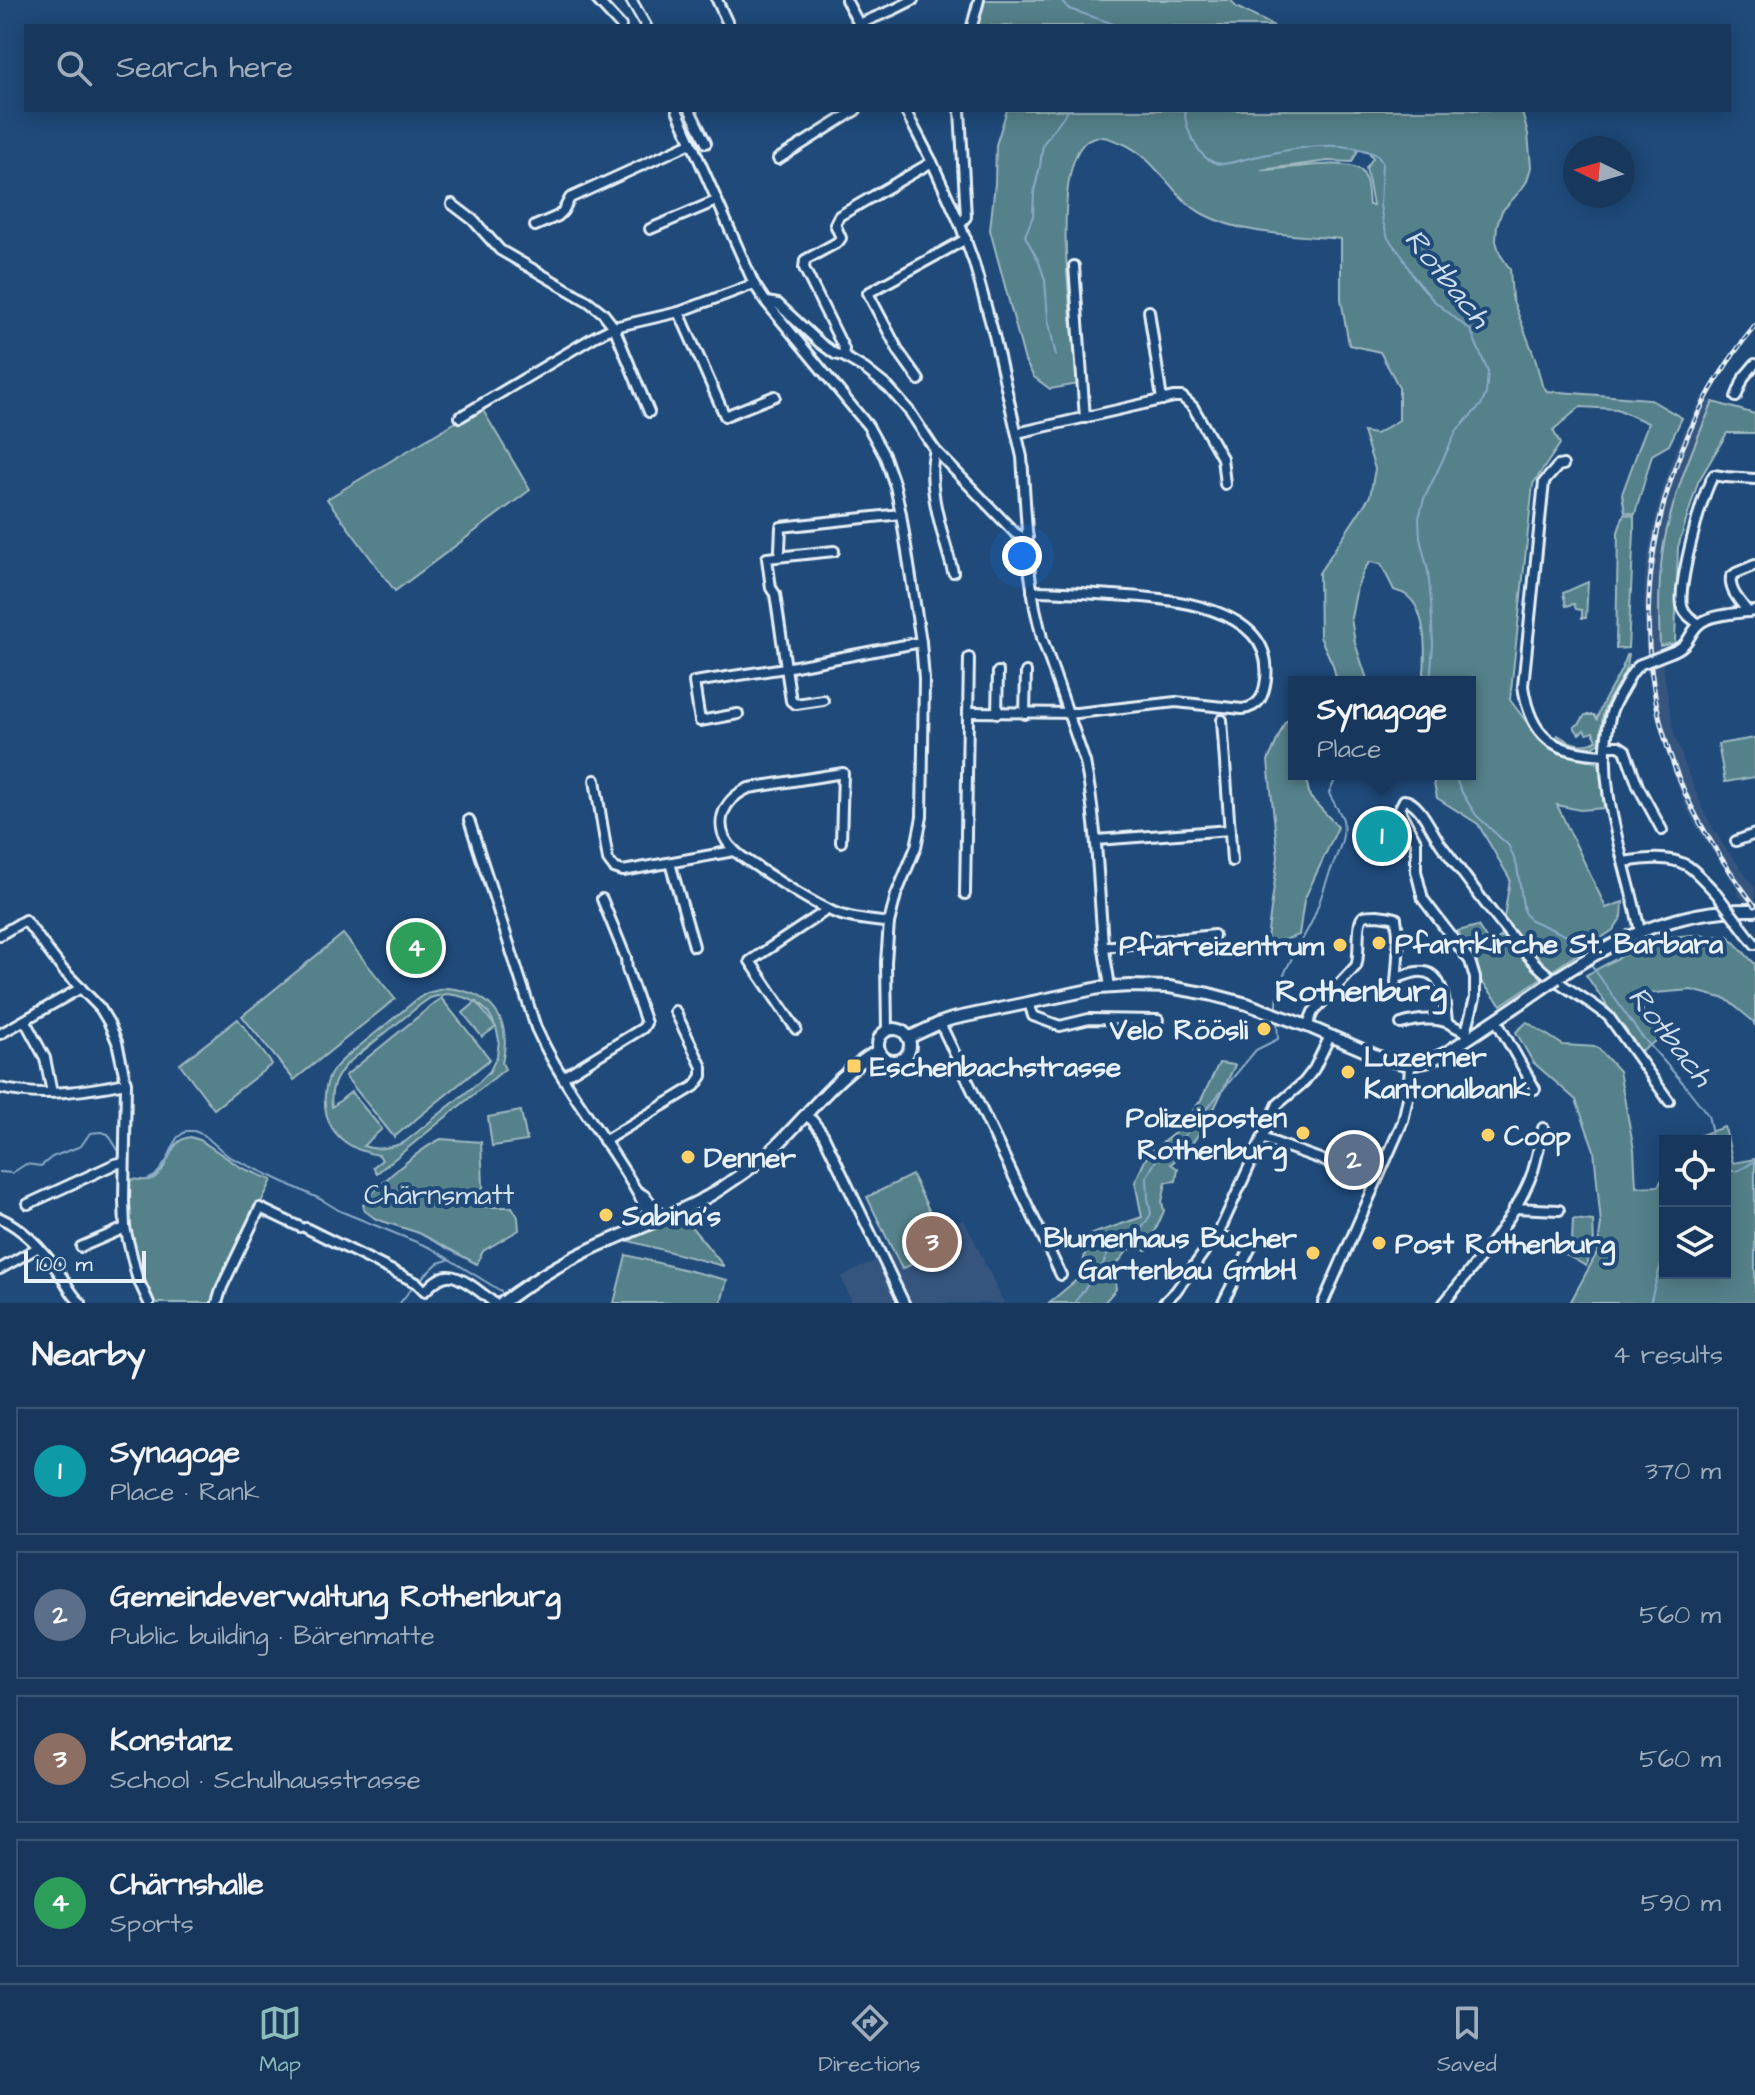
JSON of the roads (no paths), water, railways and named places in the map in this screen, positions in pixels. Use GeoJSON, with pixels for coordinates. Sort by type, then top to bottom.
{"type":"FeatureCollection","features":[{"type":"Feature","properties":{"kind":"main road"},"geometry":{"type":"LineString","coordinates":[[908,1038],[940,1023],[1029,1002],[1110,987],[1144,986],[1182,989],[1248,1005],[1384,1059],[1410,1065],[1435,1059],[1585,959],[1627,937],[1704,913],[1755,910]]}},
{"type":"Feature","properties":{"kind":"main road"},"geometry":{"type":"LineString","coordinates":[[899,1030],[908,1038],[909,1051],[900,1060],[887,1059],[879,1050],[880,1039],[887,1031],[899,1030]]}},
{"type":"Feature","properties":{"kind":"main road"},"geometry":{"type":"LineString","coordinates":[[509,1301],[538,1278],[571,1259],[705,1198],[741,1175],[771,1152],[841,1077],[879,1050]]}},
{"type":"Feature","properties":{"kind":"street"},"geometry":{"type":"LineString","coordinates":[[597,0],[619,24]]}},
{"type":"Feature","properties":{"kind":"street"},"geometry":{"type":"LineString","coordinates":[[631,0],[641,24]]}},
{"type":"Feature","properties":{"kind":"street"},"geometry":{"type":"LineString","coordinates":[[717,0],[728,24]]}},
{"type":"Feature","properties":{"kind":"street"},"geometry":{"type":"LineString","coordinates":[[846,0],[858,24]]}},
{"type":"Feature","properties":{"kind":"street"},"geometry":{"type":"LineString","coordinates":[[861,24],[913,0]]}},
{"type":"Feature","properties":{"kind":"street"},"geometry":{"type":"LineString","coordinates":[[973,24],[979,0]]}},
{"type":"Feature","properties":{"kind":"street"},"geometry":{"type":"LineString","coordinates":[[678,112],[754,284],[868,426],[885,457],[895,486],[921,642],[924,679],[922,817],[916,847],[896,895],[889,923],[887,1031]]}},
{"type":"Feature","properties":{"kind":"street"},"geometry":{"type":"LineString","coordinates":[[691,112],[706,143]]}},
{"type":"Feature","properties":{"kind":"street"},"geometry":{"type":"LineString","coordinates":[[778,159],[853,112]]}},
{"type":"Feature","properties":{"kind":"street"},"geometry":{"type":"LineString","coordinates":[[906,112],[966,239],[1017,433],[1025,478],[1032,591],[1042,638],[1085,762],[1097,840],[1104,947],[1110,987]]}},
{"type":"Feature","properties":{"kind":"street"},"geometry":{"type":"LineString","coordinates":[[960,112],[966,217],[960,224]]}},
{"type":"Feature","properties":{"kind":"street"},"geometry":{"type":"LineString","coordinates":[[535,226],[558,216],[570,198],[691,143]]}},
{"type":"Feature","properties":{"kind":"street"},"geometry":{"type":"LineString","coordinates":[[843,356],[844,349],[803,264],[841,238],[835,224],[839,216],[932,162]]}},
{"type":"Feature","properties":{"kind":"street"},"geometry":{"type":"LineString","coordinates":[[650,229],[716,201]]}},
{"type":"Feature","properties":{"kind":"street"},"geometry":{"type":"LineString","coordinates":[[452,204],[473,220],[500,250],[603,313],[614,327],[649,412]]}},
{"type":"Feature","properties":{"kind":"street"},"geometry":{"type":"LineString","coordinates":[[919,380],[899,352],[868,293],[966,239]]}},
{"type":"Feature","properties":{"kind":"street"},"geometry":{"type":"LineString","coordinates":[[1074,266],[1085,418]]}},
{"type":"Feature","properties":{"kind":"street"},"geometry":{"type":"LineString","coordinates":[[460,417],[614,327],[679,312],[754,284]]}},
{"type":"Feature","properties":{"kind":"street"},"geometry":{"type":"LineString","coordinates":[[766,302],[778,304],[820,343],[865,369],[889,388],[910,412],[935,450],[1015,533],[1028,537]]}},
{"type":"Feature","properties":{"kind":"street"},"geometry":{"type":"LineString","coordinates":[[1149,311],[1162,400]]}},
{"type":"Feature","properties":{"kind":"street"},"geometry":{"type":"LineString","coordinates":[[679,312],[725,416],[775,396]]}},
{"type":"Feature","properties":{"kind":"street"},"geometry":{"type":"LineString","coordinates":[[1736,397],[1744,377],[1755,364]]}},
{"type":"Feature","properties":{"kind":"street"},"geometry":{"type":"LineString","coordinates":[[1017,433],[1182,397],[1193,407],[1222,458],[1225,484]]}},
{"type":"Feature","properties":{"kind":"street"},"geometry":{"type":"LineString","coordinates":[[935,450],[931,465],[938,514],[953,572]]}},
{"type":"Feature","properties":{"kind":"street"},"geometry":{"type":"LineString","coordinates":[[1563,465],[1558,466],[1544,482],[1523,686],[1529,716],[1548,740],[1575,752],[1606,751],[1619,746],[1625,750],[1638,786],[1662,830]]}},
{"type":"Feature","properties":{"kind":"street"},"geometry":{"type":"LineString","coordinates":[[1699,624],[1688,616],[1682,605],[1698,515],[1710,480],[1714,475],[1755,479]]}},
{"type":"Feature","properties":{"kind":"street"},"geometry":{"type":"LineString","coordinates":[[780,550],[781,527],[901,514]]}},
{"type":"Feature","properties":{"kind":"street"},"geometry":{"type":"LineString","coordinates":[[823,700],[793,703],[767,558],[834,551]]}},
{"type":"Feature","properties":{"kind":"street"},"geometry":{"type":"LineString","coordinates":[[1751,612],[1730,583],[1736,573],[1755,565]]}},
{"type":"Feature","properties":{"kind":"street"},"geometry":{"type":"LineString","coordinates":[[968,712],[1094,712],[1176,702],[1236,709],[1251,708],[1261,699],[1267,669],[1265,655],[1257,641],[1242,626],[1222,614],[1199,605],[1164,598],[1032,591]]}},
{"type":"Feature","properties":{"kind":"street"},"geometry":{"type":"LineString","coordinates":[[1640,932],[1610,806],[1606,751],[1613,706],[1633,670],[1686,644],[1706,619],[1751,612]]}},
{"type":"Feature","properties":{"kind":"street"},"geometry":{"type":"LineString","coordinates":[[738,714],[700,721],[694,682],[921,642]]}},
{"type":"Feature","properties":{"kind":"street"},"geometry":{"type":"LineString","coordinates":[[965,894],[969,658]]}},
{"type":"Feature","properties":{"kind":"street"},"geometry":{"type":"LineString","coordinates":[[997,713],[998,672]]}},
{"type":"Feature","properties":{"kind":"street"},"geometry":{"type":"LineString","coordinates":[[1025,714],[1026,672]]}},
{"type":"Feature","properties":{"kind":"street"},"geometry":{"type":"LineString","coordinates":[[1222,720],[1232,861]]}},
{"type":"Feature","properties":{"kind":"street"},"geometry":{"type":"LineString","coordinates":[[841,842],[843,773],[749,788],[728,803],[722,816],[724,838],[734,851],[785,885],[827,910],[889,923]]}},
{"type":"Feature","properties":{"kind":"street"},"geometry":{"type":"LineString","coordinates":[[595,780],[608,860],[614,868],[623,871],[734,851]]}},
{"type":"Feature","properties":{"kind":"street"},"geometry":{"type":"LineString","coordinates":[[1401,1024],[1431,1020],[1447,1022],[1468,1035],[1475,998],[1475,978],[1470,961],[1423,899],[1416,871],[1416,841],[1400,808],[1404,800],[1416,806],[1439,842],[1540,968],[1609,1017],[1669,1101]]}},
{"type":"Feature","properties":{"kind":"street"},"geometry":{"type":"LineString","coordinates":[[469,820],[536,1028],[563,1077],[637,1190],[645,1196],[657,1219]]}},
{"type":"Feature","properties":{"kind":"street"},"geometry":{"type":"LineString","coordinates":[[1097,840],[1230,830]]}},
{"type":"Feature","properties":{"kind":"street"},"geometry":{"type":"LineString","coordinates":[[1736,841],[1755,834]]}},
{"type":"Feature","properties":{"kind":"street"},"geometry":{"type":"LineString","coordinates":[[1624,862],[1676,861],[1688,866],[1716,893],[1755,944]]}},
{"type":"Feature","properties":{"kind":"street"},"geometry":{"type":"LineString","coordinates":[[670,863],[694,946]]}},
{"type":"Feature","properties":{"kind":"street"},"geometry":{"type":"LineString","coordinates":[[563,1077],[643,1028],[646,1023],[626,958],[602,899]]}},
{"type":"Feature","properties":{"kind":"street"},"geometry":{"type":"LineString","coordinates":[[796,1029],[750,961],[827,910]]}},
{"type":"Feature","properties":{"kind":"street"},"geometry":{"type":"LineString","coordinates":[[1307,1026],[1313,1012],[1356,966],[1359,959],[1359,926],[1365,916],[1392,916],[1397,921],[1400,957],[1397,980],[1416,972],[1430,973],[1435,977],[1444,998],[1447,1022]]}},
{"type":"Feature","properties":{"kind":"street"},"geometry":{"type":"LineString","coordinates":[[0,935],[25,920],[62,969],[100,1008],[109,1023],[126,1083],[125,1228],[137,1277],[149,1303]]}},
{"type":"Feature","properties":{"kind":"street"},"geometry":{"type":"LineString","coordinates":[[1104,947],[1214,935]]}},
{"type":"Feature","properties":{"kind":"street"},"geometry":{"type":"LineString","coordinates":[[0,1034],[81,988]]}},
{"type":"Feature","properties":{"kind":"street"},"geometry":{"type":"LineString","coordinates":[[1029,1002],[1033,1016],[1060,1026],[1089,1019],[1158,1020]]}},
{"type":"Feature","properties":{"kind":"street"},"geometry":{"type":"LineString","coordinates":[[604,1141],[695,1086],[701,1079],[702,1067],[675,1011]]}},
{"type":"Feature","properties":{"kind":"street"},"geometry":{"type":"LineString","coordinates":[[1500,1017],[1535,1089]]}},
{"type":"Feature","properties":{"kind":"street"},"geometry":{"type":"LineString","coordinates":[[25,1021],[45,1058],[51,1088]]}},
{"type":"Feature","properties":{"kind":"street"},"geometry":{"type":"LineString","coordinates":[[940,1023],[1061,1275]]}},
{"type":"Feature","properties":{"kind":"street"},"geometry":{"type":"LineString","coordinates":[[1164,1303],[1219,1232],[1278,1104],[1314,1069],[1330,1036]]}},
{"type":"Feature","properties":{"kind":"street"},"geometry":{"type":"LineString","coordinates":[[1323,1303],[1405,1114],[1410,1065]]}},
{"type":"Feature","properties":{"kind":"street"},"geometry":{"type":"LineString","coordinates":[[0,1088],[42,1094],[126,1083]]}},
{"type":"Feature","properties":{"kind":"street"},"geometry":{"type":"LineString","coordinates":[[806,1116],[823,1134],[904,1303]]}},
{"type":"Feature","properties":{"kind":"street"},"geometry":{"type":"LineString","coordinates":[[1444,1303],[1479,1261],[1514,1208],[1532,1175],[1543,1128]]}},
{"type":"Feature","properties":{"kind":"street"},"geometry":{"type":"LineString","coordinates":[[1262,1138],[1320,1159],[1375,1184]]}},
{"type":"Feature","properties":{"kind":"street"},"geometry":{"type":"LineString","coordinates":[[28,1204],[124,1162]]}},
{"type":"Feature","properties":{"kind":"street"},"geometry":{"type":"LineString","coordinates":[[217,1303],[260,1208],[417,1283],[425,1291],[438,1279],[453,1276],[494,1303]]}},
{"type":"Feature","properties":{"kind":"street"},"geometry":{"type":"LineString","coordinates":[[1514,1208],[1559,1210]]}},
{"type":"Feature","properties":{"kind":"street"},"geometry":{"type":"LineString","coordinates":[[0,1218],[17,1228],[37,1248],[81,1303]]}},
{"type":"Feature","properties":{"kind":"street"},"geometry":{"type":"LineString","coordinates":[[81,1247],[125,1228]]}},
{"type":"Feature","properties":{"kind":"street"},"geometry":{"type":"LineString","coordinates":[[1219,1232],[1251,1247],[1223,1303]]}},
{"type":"Feature","properties":{"kind":"street"},"geometry":{"type":"LineString","coordinates":[[0,1269],[37,1248]]}},
{"type":"Feature","properties":{"kind":"waterway","name":"Rotbach"},"geometry":{"type":"LineString","coordinates":[[1061,0],[1069,9],[1114,24]]}},
{"type":"Feature","properties":{"kind":"waterway"},"geometry":{"type":"LineString","coordinates":[[1056,356],[1048,319],[1045,280],[1025,236],[1033,216],[1043,144],[1067,112]]}},
{"type":"Feature","properties":{"kind":"waterway","name":"Rotbach"},"geometry":{"type":"LineString","coordinates":[[1185,112],[1189,132],[1197,147],[1213,162],[1227,163],[1314,146],[1347,147],[1377,155],[1382,162],[1380,205],[1388,238],[1433,300],[1471,331],[1488,372],[1486,394],[1481,405],[1457,430],[1424,499],[1419,518],[1431,602],[1430,676]]}},
{"type":"Feature","properties":{"kind":"waterway"},"geometry":{"type":"LineString","coordinates":[[1277,1010],[1284,975],[1313,919],[1341,844],[1343,820],[1329,793],[1335,780]]}},
{"type":"Feature","properties":{"kind":"waterway","name":"Rotbach"},"geometry":{"type":"LineString","coordinates":[[1456,780],[1476,815],[1509,846],[1517,866],[1524,912],[1529,919],[1567,936],[1584,955]]}},
{"type":"Feature","properties":{"kind":"waterway","name":"Rotbach"},"geometry":{"type":"LineString","coordinates":[[1590,963],[1639,1033],[1708,1115],[1710,1135]]}},
{"type":"Feature","properties":{"kind":"waterway"},"geometry":{"type":"LineString","coordinates":[[1074,1303],[1102,1266],[1112,1245],[1139,1233],[1151,1214],[1147,1176],[1157,1159],[1179,1142],[1256,1050],[1278,1039],[1277,1020]]}},
{"type":"Feature","properties":{"kind":"waterway"},"geometry":{"type":"LineString","coordinates":[[147,1180],[160,1170],[177,1138],[186,1131],[194,1131],[204,1135],[228,1156],[340,1211],[431,1248],[501,1291]]}},
{"type":"Feature","properties":{"kind":"waterway"},"geometry":{"type":"LineString","coordinates":[[0,1172],[12,1173],[26,1164],[41,1166],[52,1157],[81,1146],[90,1133],[108,1134],[118,1150]]}},
{"type":"Feature","properties":{"kind":"waterway"},"geometry":{"type":"LineString","coordinates":[[1731,1171],[1755,1161]]}},
{"type":"Feature","properties":{"kind":"waterway"},"geometry":{"type":"LineString","coordinates":[[421,1279],[438,1263],[448,1260]]}},
{"type":"Feature","properties":{"kind":"waterway","name":"Rotbach"},"geometry":{"type":"LineString","coordinates":[[1650,1303],[1659,1271]]}},
{"type":"Feature","properties":{"kind":"waterway"},"geometry":{"type":"LineString","coordinates":[[400,1303],[414,1285]]}},
{"type":"Feature","properties":{"kind":"railway"},"geometry":{"type":"LineString","coordinates":[[1755,326],[1719,377],[1690,432],[1668,490],[1654,550],[1648,611],[1652,673],[1664,734],[1685,793],[1726,865],[1755,906]]}},
{"type":"Feature","properties":{"kind":"place","name":"Synagoge"},"geometry":{"type":"Point","coordinates":[1382,836]}},
{"type":"Feature","properties":{"kind":"place","name":"Pfarrkirche St. Barbara"},"geometry":{"type":"Point","coordinates":[1379,943]}},
{"type":"Feature","properties":{"kind":"place","name":"Pfarreizentrum"},"geometry":{"type":"Point","coordinates":[1340,945]}},
{"type":"Feature","properties":{"kind":"place","name":"Chärnshalle"},"geometry":{"type":"Point","coordinates":[416,948]}},
{"type":"Feature","properties":{"kind":"place","name":"Velo Röösli"},"geometry":{"type":"Point","coordinates":[1264,1029]}},
{"type":"Feature","properties":{"kind":"place","name":"Eschenbachstrasse"},"geometry":{"type":"Point","coordinates":[854,1066]}},
{"type":"Feature","properties":{"kind":"place","name":"Luzerner Kantonalbank"},"geometry":{"type":"Point","coordinates":[1348,1072]}},
{"type":"Feature","properties":{"kind":"place","name":"Polizeiposten Rothenburg"},"geometry":{"type":"Point","coordinates":[1303,1133]}},
{"type":"Feature","properties":{"kind":"place","name":"Coop"},"geometry":{"type":"Point","coordinates":[1488,1135]}},
{"type":"Feature","properties":{"kind":"place","name":"Denner"},"geometry":{"type":"Point","coordinates":[688,1157]}},
{"type":"Feature","properties":{"kind":"place","name":"Gemeindeverwaltung Rothenburg"},"geometry":{"type":"Point","coordinates":[1354,1160]}},
{"type":"Feature","properties":{"kind":"place","name":"Sabina's"},"geometry":{"type":"Point","coordinates":[606,1215]}},
{"type":"Feature","properties":{"kind":"place","name":"Konstanz"},"geometry":{"type":"Point","coordinates":[932,1242]}},
{"type":"Feature","properties":{"kind":"place","name":"Post Rothenburg"},"geometry":{"type":"Point","coordinates":[1379,1243]}},
{"type":"Feature","properties":{"kind":"place","name":"Blumenhaus Bucher Gartenbau GmbH"},"geometry":{"type":"Point","coordinates":[1313,1253]}},
{"type":"Feature","properties":{"kind":"district","name":"Rothenburg"},"geometry":{"type":"Point","coordinates":[1361,990]}},
{"type":"Feature","properties":{"kind":"park label","name":"Chärnsmatt"},"geometry":{"type":"Point","coordinates":[439,1194]}}]}
